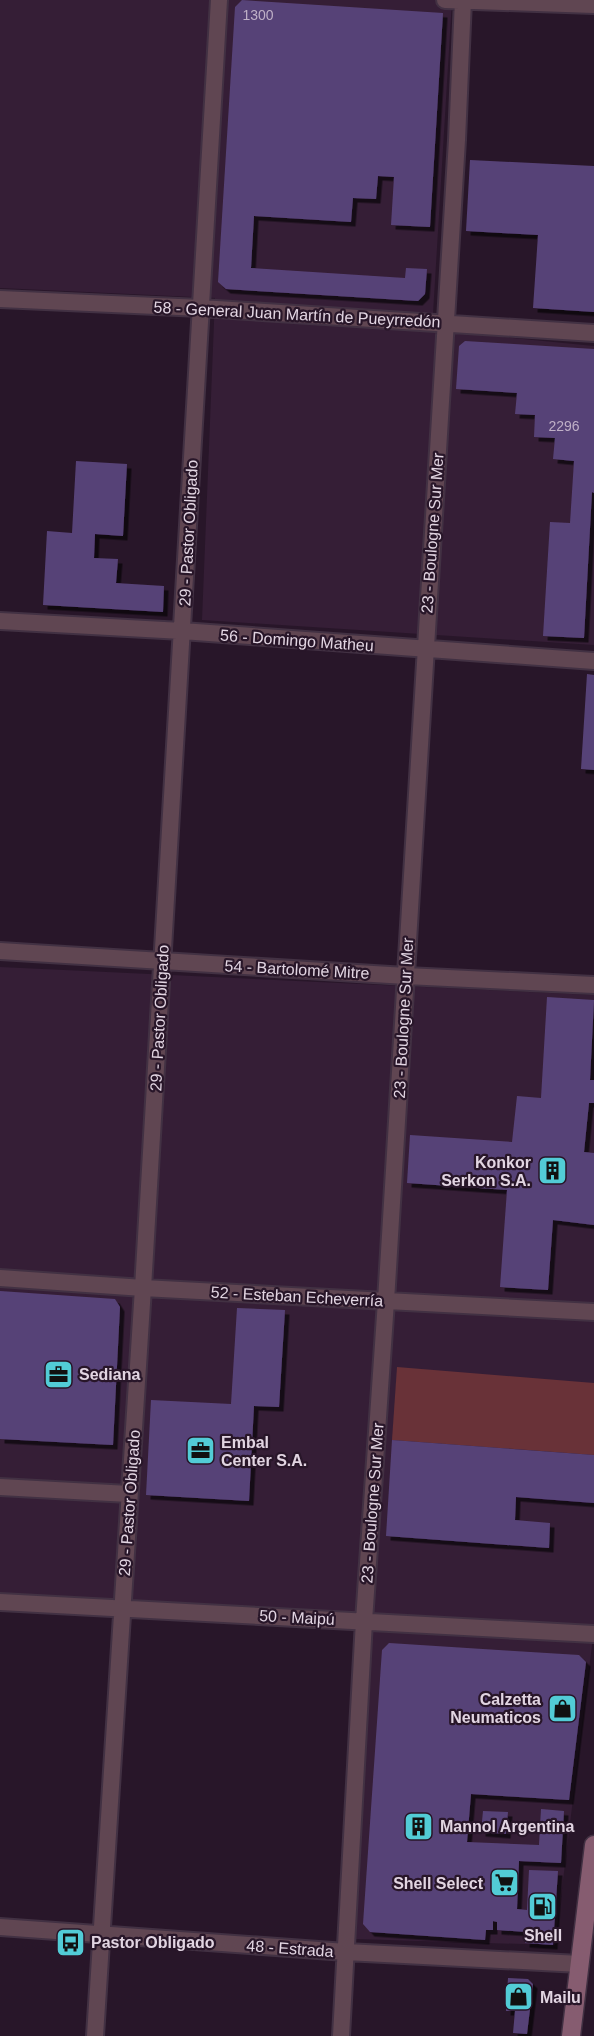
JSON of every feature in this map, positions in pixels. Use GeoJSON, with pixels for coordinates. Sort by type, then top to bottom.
{"type":"FeatureCollection","features":[{"type":"Feature","properties":{"kind":"main road"},"geometry":{"type":"LineString","coordinates":[[571,2036],[594,1845]]}},
{"type":"Feature","properties":{"kind":"street","name":"29 - Pastor Obligado"},"geometry":{"type":"LineString","coordinates":[[95,2036],[143,1288],[219,0]]}},
{"type":"Feature","properties":{"kind":"street"},"geometry":{"type":"LineString","coordinates":[[446,0],[594,5]]}},
{"type":"Feature","properties":{"kind":"street","name":"23 - Boulogne Sur Mer"},"geometry":{"type":"LineString","coordinates":[[341,2036],[364,1621],[386,1301],[457,140],[463,1]]}},
{"type":"Feature","properties":{"kind":"street","name":"58 - General Juan Martín de Pueyrredón"},"geometry":{"type":"LineString","coordinates":[[0,299],[201,308],[594,333]]}},
{"type":"Feature","properties":{"kind":"street","name":"56 - Domingo Matheu"},"geometry":{"type":"LineString","coordinates":[[0,621],[182,631],[594,661]]}},
{"type":"Feature","properties":{"kind":"street","name":"54 - Bartolomé Mitre"},"geometry":{"type":"LineString","coordinates":[[0,951],[594,985]]}},
{"type":"Feature","properties":{"kind":"street","name":"52 - Esteban Echeverría"},"geometry":{"type":"LineString","coordinates":[[0,1278],[143,1288],[594,1312]]}},
{"type":"Feature","properties":{"kind":"street"},"geometry":{"type":"LineString","coordinates":[[0,1487],[129,1494]]}},
{"type":"Feature","properties":{"kind":"street","name":"50 - Maipú"},"geometry":{"type":"LineString","coordinates":[[0,1602],[594,1634]]}},
{"type":"Feature","properties":{"kind":"street","name":"48 - Estrada"},"geometry":{"type":"LineString","coordinates":[[0,1927],[346,1952],[580,1964]]}},
{"type":"Feature","properties":{"kind":"shaded area"},"geometry":{"type":"Polygon","coordinates":[[[0,0],[452,0],[432,330],[594,346],[594,645],[202,620],[215,298],[0,288],[0,0]]]}},
{"type":"Feature","properties":{"kind":"shaded area"},"geometry":{"type":"Polygon","coordinates":[[[0,967],[594,995],[594,1629],[555,1945],[355,1939],[373,1616],[0,1593],[0,967]]]}},
{"type":"Feature","properties":{"kind":"shaded area"},"geometry":{"type":"Polygon","coordinates":[[[397,1367],[594,1383],[594,1455],[392,1440],[397,1367]]]}},
{"type":"Feature","properties":{"kind":"building"},"geometry":{"type":"Polygon","coordinates":[[[242,0],[443,13],[430,227],[391,225],[394,177],[378,176],[376,199],[353,198],[351,222],[254,216],[251,268],[405,278],[406,268],[427,269],[425,294],[418,301],[226,289],[218,282],[235,7],[242,0]]]}},
{"type":"Feature","properties":{"kind":"building"},"geometry":{"type":"Polygon","coordinates":[[[470,160],[594,166],[594,312],[533,308],[538,235],[466,231],[470,160]]]}},
{"type":"Feature","properties":{"kind":"building"},"geometry":{"type":"Polygon","coordinates":[[[465,341],[594,349],[594,493],[592,492],[584,638],[543,636],[550,522],[570,523],[574,461],[553,459],[555,438],[534,437],[535,415],[515,414],[517,393],[456,389],[459,346],[465,341]]]}},
{"type":"Feature","properties":{"kind":"building"},"geometry":{"type":"Polygon","coordinates":[[[76,461],[127,464],[123,536],[95,534],[94,558],[118,559],[116,583],[164,586],[163,612],[43,605],[47,531],[72,533],[76,461]]]}},
{"type":"Feature","properties":{"kind":"building"},"geometry":{"type":"Polygon","coordinates":[[[587,674],[594,675],[594,770],[581,769],[587,674]]]}},
{"type":"Feature","properties":{"kind":"building"},"geometry":{"type":"Polygon","coordinates":[[[547,997],[594,1000],[590,1080],[594,1080],[594,1103],[589,1103],[584,1152],[594,1153],[594,1225],[553,1220],[548,1290],[500,1287],[507,1190],[407,1183],[410,1135],[512,1142],[517,1096],[541,1098],[547,997]]]}},
{"type":"Feature","properties":{"kind":"building","name":"Sediana"},"geometry":{"type":"Polygon","coordinates":[[[0,1291],[115,1299],[120,1307],[113,1445],[0,1439],[0,1291]]]}},
{"type":"Feature","properties":{"kind":"building","name":"Embal Center S.A."},"geometry":{"type":"Polygon","coordinates":[[[237,1308],[285,1310],[279,1407],[254,1406],[249,1501],[146,1495],[151,1400],[231,1404],[237,1308]]]}},
{"type":"Feature","properties":{"kind":"building"},"geometry":{"type":"Polygon","coordinates":[[[392,1440],[594,1455],[594,1503],[516,1497],[515,1520],[550,1523],[549,1548],[386,1536],[392,1440]]]}},
{"type":"Feature","properties":{"kind":"building"},"geometry":{"type":"Polygon","coordinates":[[[389,1643],[579,1655],[586,1662],[569,1800],[471,1794],[467,1842],[539,1845],[541,1809],[564,1811],[561,1863],[519,1861],[517,1909],[527,1910],[529,1870],[558,1871],[553,1945],[525,1943],[526,1932],[497,1930],[497,1922],[493,1921],[493,1930],[486,1930],[485,1940],[370,1932],[363,1924],[382,1650],[389,1643]]]}},
{"type":"Feature","properties":{"kind":"building"},"geometry":{"type":"Polygon","coordinates":[[[483,1811],[508,1812],[506,1834],[481,1832],[483,1811]]]}},
{"type":"Feature","properties":{"kind":"building","name":"Mailu"},"geometry":{"type":"Polygon","coordinates":[[[508,1978],[528,1979],[533,1984],[527,2034],[513,2033],[515,2011],[506,2011],[508,1978]]]}},
{"type":"Feature","properties":{"kind":"place","name":"Konkor Serkon S.A."},"geometry":{"type":"Point","coordinates":[552,1171]}},
{"type":"Feature","properties":{"kind":"place","name":"Sediana"},"geometry":{"type":"Point","coordinates":[58,1374]}},
{"type":"Feature","properties":{"kind":"place","name":"Embal Center S.A."},"geometry":{"type":"Point","coordinates":[200,1451]}},
{"type":"Feature","properties":{"kind":"place","name":"Calzetta Neumaticos"},"geometry":{"type":"Point","coordinates":[562,1708]}},
{"type":"Feature","properties":{"kind":"place","name":"Mannol Argentina"},"geometry":{"type":"Point","coordinates":[419,1826]}},
{"type":"Feature","properties":{"kind":"place","name":"Shell Select"},"geometry":{"type":"Point","coordinates":[504,1883]}},
{"type":"Feature","properties":{"kind":"place","name":"Shell"},"geometry":{"type":"Point","coordinates":[543,1907]}},
{"type":"Feature","properties":{"kind":"place","name":"Pastor Obligado"},"geometry":{"type":"Point","coordinates":[70,1942]}},
{"type":"Feature","properties":{"kind":"place","name":"Mailu"},"geometry":{"type":"Point","coordinates":[519,1997]}}]}
